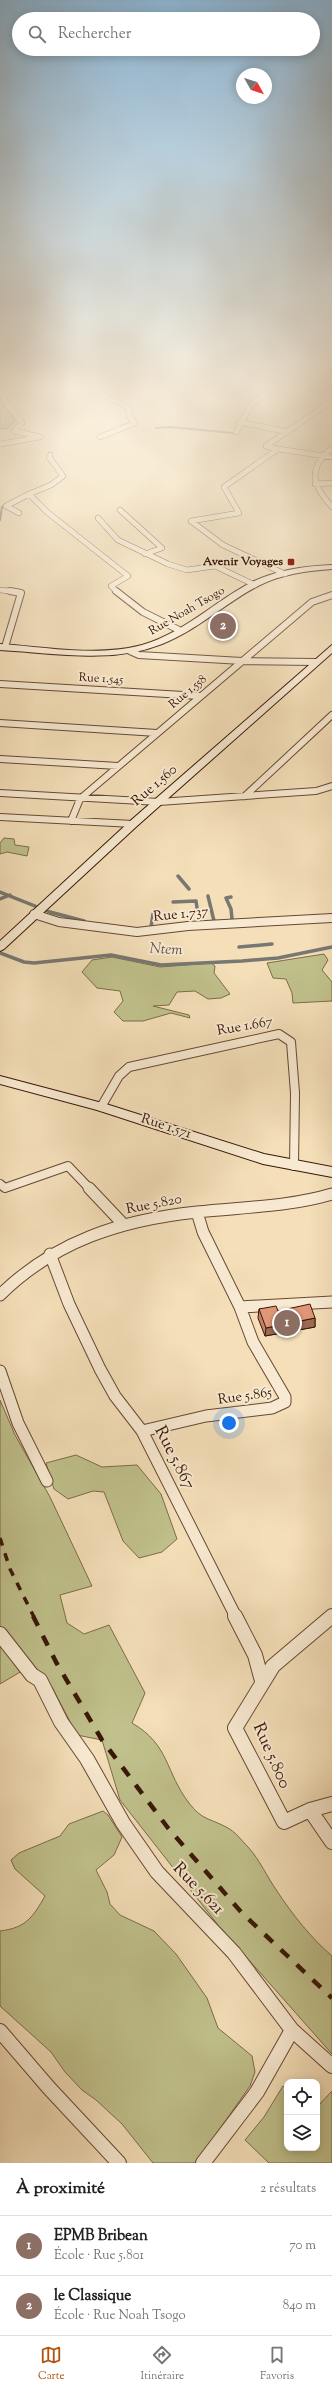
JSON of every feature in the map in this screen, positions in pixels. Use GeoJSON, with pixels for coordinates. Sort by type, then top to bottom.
{"type":"FeatureCollection","features":[{"type":"Feature","properties":{"kind":"main road","name":"Rue Noah Tsogo"},"geometry":{"type":"LineString","coordinates":[[2,647],[103,652],[130,651],[145,647],[181,631],[255,585],[285,574],[332,568]]}},
{"type":"Feature","properties":{"kind":"main road","name":"Rue 1.560"},"geometry":{"type":"LineString","coordinates":[[0,948],[34,914],[133,824],[332,648]]}},
{"type":"Feature","properties":{"kind":"main road","name":"Rue 1.571"},"geometry":{"type":"LineString","coordinates":[[0,1080],[101,1107],[264,1158],[294,1166],[332,1172]]}},
{"type":"Feature","properties":{"kind":"street"},"geometry":{"type":"LineString","coordinates":[[19,513],[6,506],[44,488]]}},
{"type":"Feature","properties":{"kind":"street"},"geometry":{"type":"LineString","coordinates":[[225,488],[239,513],[191,521],[223,544],[285,574]]}},
{"type":"Feature","properties":{"kind":"street"},"geometry":{"type":"LineString","coordinates":[[318,488],[332,507]]}},
{"type":"Feature","properties":{"kind":"street"},"geometry":{"type":"LineString","coordinates":[[29,494],[47,512],[128,576],[111,586],[123,600],[142,612],[181,631]]}},
{"type":"Feature","properties":{"kind":"street"},"geometry":{"type":"LineString","coordinates":[[120,510],[162,548],[145,554]]}},
{"type":"Feature","properties":{"kind":"street"},"geometry":{"type":"LineString","coordinates":[[98,518],[118,540],[145,554],[187,570],[206,566],[215,566],[255,585]]}},
{"type":"Feature","properties":{"kind":"street"},"geometry":{"type":"LineString","coordinates":[[0,590],[21,593],[2,647]]}},
{"type":"Feature","properties":{"kind":"street","name":"Rue 1.558"},"geometry":{"type":"LineString","coordinates":[[71,821],[80,799],[118,766],[312,602],[332,595]]}},
{"type":"Feature","properties":{"kind":"street"},"geometry":{"type":"LineString","coordinates":[[130,651],[139,655],[242,661],[316,662]]}},
{"type":"Feature","properties":{"kind":"street","name":"Rue 1.545"},"geometry":{"type":"LineString","coordinates":[[0,684],[200,696]]}},
{"type":"Feature","properties":{"kind":"street"},"geometry":{"type":"LineString","coordinates":[[244,796],[332,715]]}},
{"type":"Feature","properties":{"kind":"street"},"geometry":{"type":"LineString","coordinates":[[0,723],[157,733]]}},
{"type":"Feature","properties":{"kind":"street"},"geometry":{"type":"LineString","coordinates":[[0,758],[118,766]]}},
{"type":"Feature","properties":{"kind":"street"},"geometry":{"type":"LineString","coordinates":[[0,793],[80,799],[159,802],[316,790],[332,786]]}},
{"type":"Feature","properties":{"kind":"street"},"geometry":{"type":"LineString","coordinates":[[0,817],[133,824]]}},
{"type":"Feature","properties":{"kind":"street","name":"Rue 1.737"},"geometry":{"type":"LineString","coordinates":[[34,914],[59,922],[137,932],[188,926],[332,918]]}},
{"type":"Feature","properties":{"kind":"street","name":"Rue 1.667"},"geometry":{"type":"LineString","coordinates":[[101,1107],[120,1076],[129,1067],[138,1063],[279,1034],[291,1042],[295,1093],[294,1166]]}},
{"type":"Feature","properties":{"kind":"street"},"geometry":{"type":"LineString","coordinates":[[0,1184],[5,1188],[68,1166],[124,1225]]}},
{"type":"Feature","properties":{"kind":"street","name":"Rue 5.820"},"geometry":{"type":"LineString","coordinates":[[0,1295],[25,1271],[50,1254],[124,1225],[197,1212],[249,1209],[315,1200],[332,1194]]}},
{"type":"Feature","properties":{"kind":"street","name":"Rue 5.865"},"geometry":{"type":"LineString","coordinates":[[142,1431],[186,1420],[272,1408],[285,1402],[285,1397],[253,1342],[240,1307],[203,1232],[197,1212]]}},
{"type":"Feature","properties":{"kind":"street","name":"Rue 5.867"},"geometry":{"type":"LineString","coordinates":[[50,1254],[69,1304],[100,1369],[115,1396],[142,1431],[255,1655],[262,1681]]}},
{"type":"Feature","properties":{"kind":"street"},"geometry":{"type":"LineString","coordinates":[[240,1307],[332,1302]]}},
{"type":"Feature","properties":{"kind":"street"},"geometry":{"type":"LineString","coordinates":[[0,1371],[18,1423],[47,1481]]}},
{"type":"Feature","properties":{"kind":"street","name":"Rue 5.800"},"geometry":{"type":"LineString","coordinates":[[332,1616],[273,1666],[262,1681],[235,1728],[275,1808],[284,1822],[310,1810],[332,1804]]}},
{"type":"Feature","properties":{"kind":"street","name":"Rue 5.621"},"geometry":{"type":"LineString","coordinates":[[0,1634],[32,1675],[40,1680],[61,1722],[87,1759],[123,1823],[156,1872],[234,1953],[292,2030],[332,2066]]}},
{"type":"Feature","properties":{"kind":"street"},"geometry":{"type":"LineString","coordinates":[[310,1810],[332,1842]]}},
{"type":"Feature","properties":{"kind":"street"},"geometry":{"type":"LineString","coordinates":[[0,2030],[49,2088],[119,2163]]}},
{"type":"Feature","properties":{"kind":"street"},"geometry":{"type":"LineString","coordinates":[[203,2163],[257,2092],[292,2030]]}},
{"type":"Feature","properties":{"kind":"green space"},"geometry":{"type":"Polygon","coordinates":[[[4,838],[14,839],[15,845],[29,847],[27,856],[7,852],[0,854],[0,843],[4,838]]]}},
{"type":"Feature","properties":{"kind":"green space"},"geometry":{"type":"Polygon","coordinates":[[[324,954],[328,960],[322,970],[332,982],[332,1001],[293,1003],[292,993],[286,979],[273,978],[267,963],[324,954]]]}},
{"type":"Feature","properties":{"kind":"green space"},"geometry":{"type":"Polygon","coordinates":[[[112,957],[160,967],[211,963],[215,966],[214,973],[230,994],[221,998],[208,999],[195,991],[177,992],[169,1005],[153,1006],[189,1015],[190,1018],[171,1013],[143,1021],[123,1021],[114,1012],[123,1001],[120,991],[97,988],[82,972],[92,960],[112,957]]]}},
{"type":"Feature","properties":{"kind":"green space"},"geometry":{"type":"Polygon","coordinates":[[[0,1400],[15,1435],[50,1497],[92,1586],[60,1595],[67,1623],[84,1634],[109,1625],[145,1693],[132,1723],[154,1740],[166,1760],[181,1792],[194,1809],[202,1816],[229,1829],[238,1836],[256,1857],[273,1886],[295,1917],[309,1934],[332,1956],[332,2054],[218,1925],[120,1800],[102,1740],[77,1735],[52,1687],[27,1668],[0,1684],[0,1400]]]}},
{"type":"Feature","properties":{"kind":"green space"},"geometry":{"type":"Polygon","coordinates":[[[76,1455],[102,1467],[137,1465],[161,1494],[177,1539],[162,1552],[139,1558],[123,1541],[104,1492],[93,1491],[68,1499],[54,1489],[46,1463],[76,1455]]]}},
{"type":"Feature","properties":{"kind":"green space"},"geometry":{"type":"Polygon","coordinates":[[[103,1811],[108,1815],[122,1837],[114,1855],[96,1870],[107,1892],[110,1904],[120,1915],[154,1931],[176,1954],[207,1998],[218,2028],[252,2056],[255,2072],[250,2086],[209,2144],[198,2163],[153,2163],[122,2124],[96,2100],[82,2090],[65,2072],[51,2052],[0,2006],[0,1931],[16,1927],[28,1920],[37,1910],[45,1896],[15,1869],[11,1860],[19,1853],[60,1836],[69,1824],[103,1811]]]}},
{"type":"Feature","properties":{"kind":"green space"},"geometry":{"type":"Polygon","coordinates":[[[283,2086],[284,2151],[320,2151],[320,2104],[332,2091],[332,2163],[269,2163],[245,2140],[264,2117],[283,2086]]]}},
{"type":"Feature","properties":{"kind":"building"},"geometry":{"type":"Polygon","coordinates":[[[310,1304],[315,1318],[266,1328],[259,1309],[276,1306],[278,1311],[310,1304]]]}},
{"type":"Feature","properties":{"kind":"waterway"},"geometry":{"type":"LineString","coordinates":[[0,520],[2,507],[6,504]]}},
{"type":"Feature","properties":{"kind":"waterway"},"geometry":{"type":"LineString","coordinates":[[178,876],[189,889]]}},
{"type":"Feature","properties":{"kind":"waterway"},"geometry":{"type":"LineString","coordinates":[[0,892],[9,896]]}},
{"type":"Feature","properties":{"kind":"waterway"},"geometry":{"type":"LineString","coordinates":[[0,899],[9,896]]}},
{"type":"Feature","properties":{"kind":"waterway"},"geometry":{"type":"LineString","coordinates":[[9,896],[50,912],[84,921]]}},
{"type":"Feature","properties":{"kind":"waterway"},"geometry":{"type":"LineString","coordinates":[[208,896],[214,921]]}},
{"type":"Feature","properties":{"kind":"waterway"},"geometry":{"type":"LineString","coordinates":[[231,897],[226,898],[231,909],[232,919]]}},
{"type":"Feature","properties":{"kind":"waterway"},"geometry":{"type":"LineString","coordinates":[[173,902],[196,901],[199,921]]}},
{"type":"Feature","properties":{"kind":"waterway"},"geometry":{"type":"LineString","coordinates":[[151,927],[153,914]]}},
{"type":"Feature","properties":{"kind":"waterway"},"geometry":{"type":"LineString","coordinates":[[239,947],[272,944]]}},
{"type":"Feature","properties":{"kind":"waterway","name":"Ntem"},"geometry":{"type":"LineString","coordinates":[[0,953],[24,962],[34,963],[111,955],[161,965],[278,958],[332,947]]}},
{"type":"Feature","properties":{"kind":"railway"},"geometry":{"type":"LineString","coordinates":[[0,1538],[10,1569],[34,1617]]}},
{"type":"Feature","properties":{"kind":"railway"},"geometry":{"type":"LineString","coordinates":[[33,1616],[56,1662],[102,1740],[168,1828],[242,1913],[332,1998]]}},
{"type":"Feature","properties":{"kind":"place","name":"Avenir Voyages"},"geometry":{"type":"Point","coordinates":[291,562]}},
{"type":"Feature","properties":{"kind":"place","name":"le Classique"},"geometry":{"type":"Point","coordinates":[223,626]}},
{"type":"Feature","properties":{"kind":"place","name":"EPMB Bribean"},"geometry":{"type":"Point","coordinates":[287,1323]}}]}
